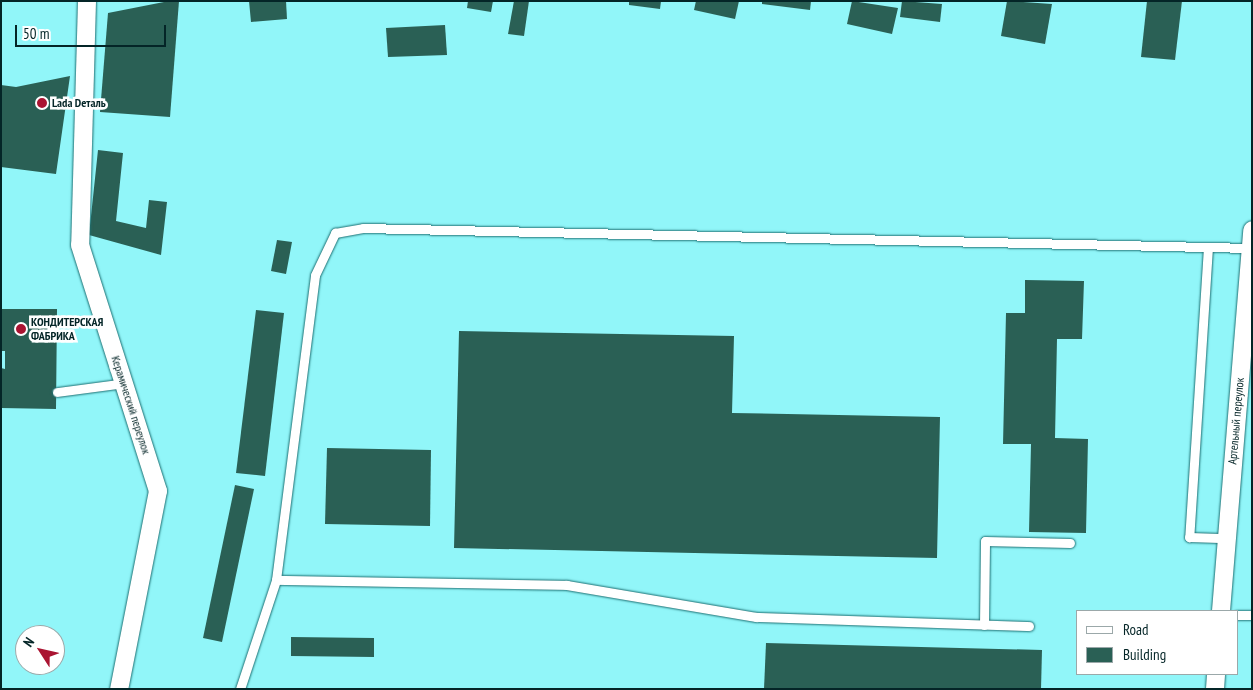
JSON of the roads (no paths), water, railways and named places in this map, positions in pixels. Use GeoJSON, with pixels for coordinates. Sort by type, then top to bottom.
{"type":"FeatureCollection","features":[{"type":"Feature","properties":{"kind":"street","name":"Керамический переулок"},"geometry":{"type":"LineString","coordinates":[[87,1],[80,245],[158,491],[119,689]]}},
{"type":"Feature","properties":{"kind":"street","name":"Артельный переулок"},"geometry":{"type":"LineString","coordinates":[[1221,610],[1252,230]]}},
{"type":"Feature","properties":{"kind":"street"},"geometry":{"type":"LineString","coordinates":[[1215,689],[1216,675]]}},
{"type":"Feature","properties":{"kind":"lane"},"geometry":{"type":"LineString","coordinates":[[240,689],[276,580],[314,275],[335,234],[363,228],[1250,248]]}},
{"type":"Feature","properties":{"kind":"lane"},"geometry":{"type":"LineString","coordinates":[[1208,247],[1189,536],[1227,538]]}},
{"type":"Feature","properties":{"kind":"lane"},"geometry":{"type":"LineString","coordinates":[[57,392],[124,384]]}},
{"type":"Feature","properties":{"kind":"lane"},"geometry":{"type":"LineString","coordinates":[[984,625],[985,542],[1070,543]]}},
{"type":"Feature","properties":{"kind":"lane"},"geometry":{"type":"LineString","coordinates":[[276,580],[567,585],[756,617],[1029,626]]}},
{"type":"Feature","properties":{"kind":"lane"},"geometry":{"type":"LineString","coordinates":[[1238,615],[1252,615]]}},
{"type":"Feature","properties":{"kind":"place","name":"Lada Dеталь"},"geometry":{"type":"Point","coordinates":[42,103]}},
{"type":"Feature","properties":{"kind":"place","name":"КОНДИТЕРСКАЯ ФАБРИКА"},"geometry":{"type":"Point","coordinates":[21,329]}}]}
